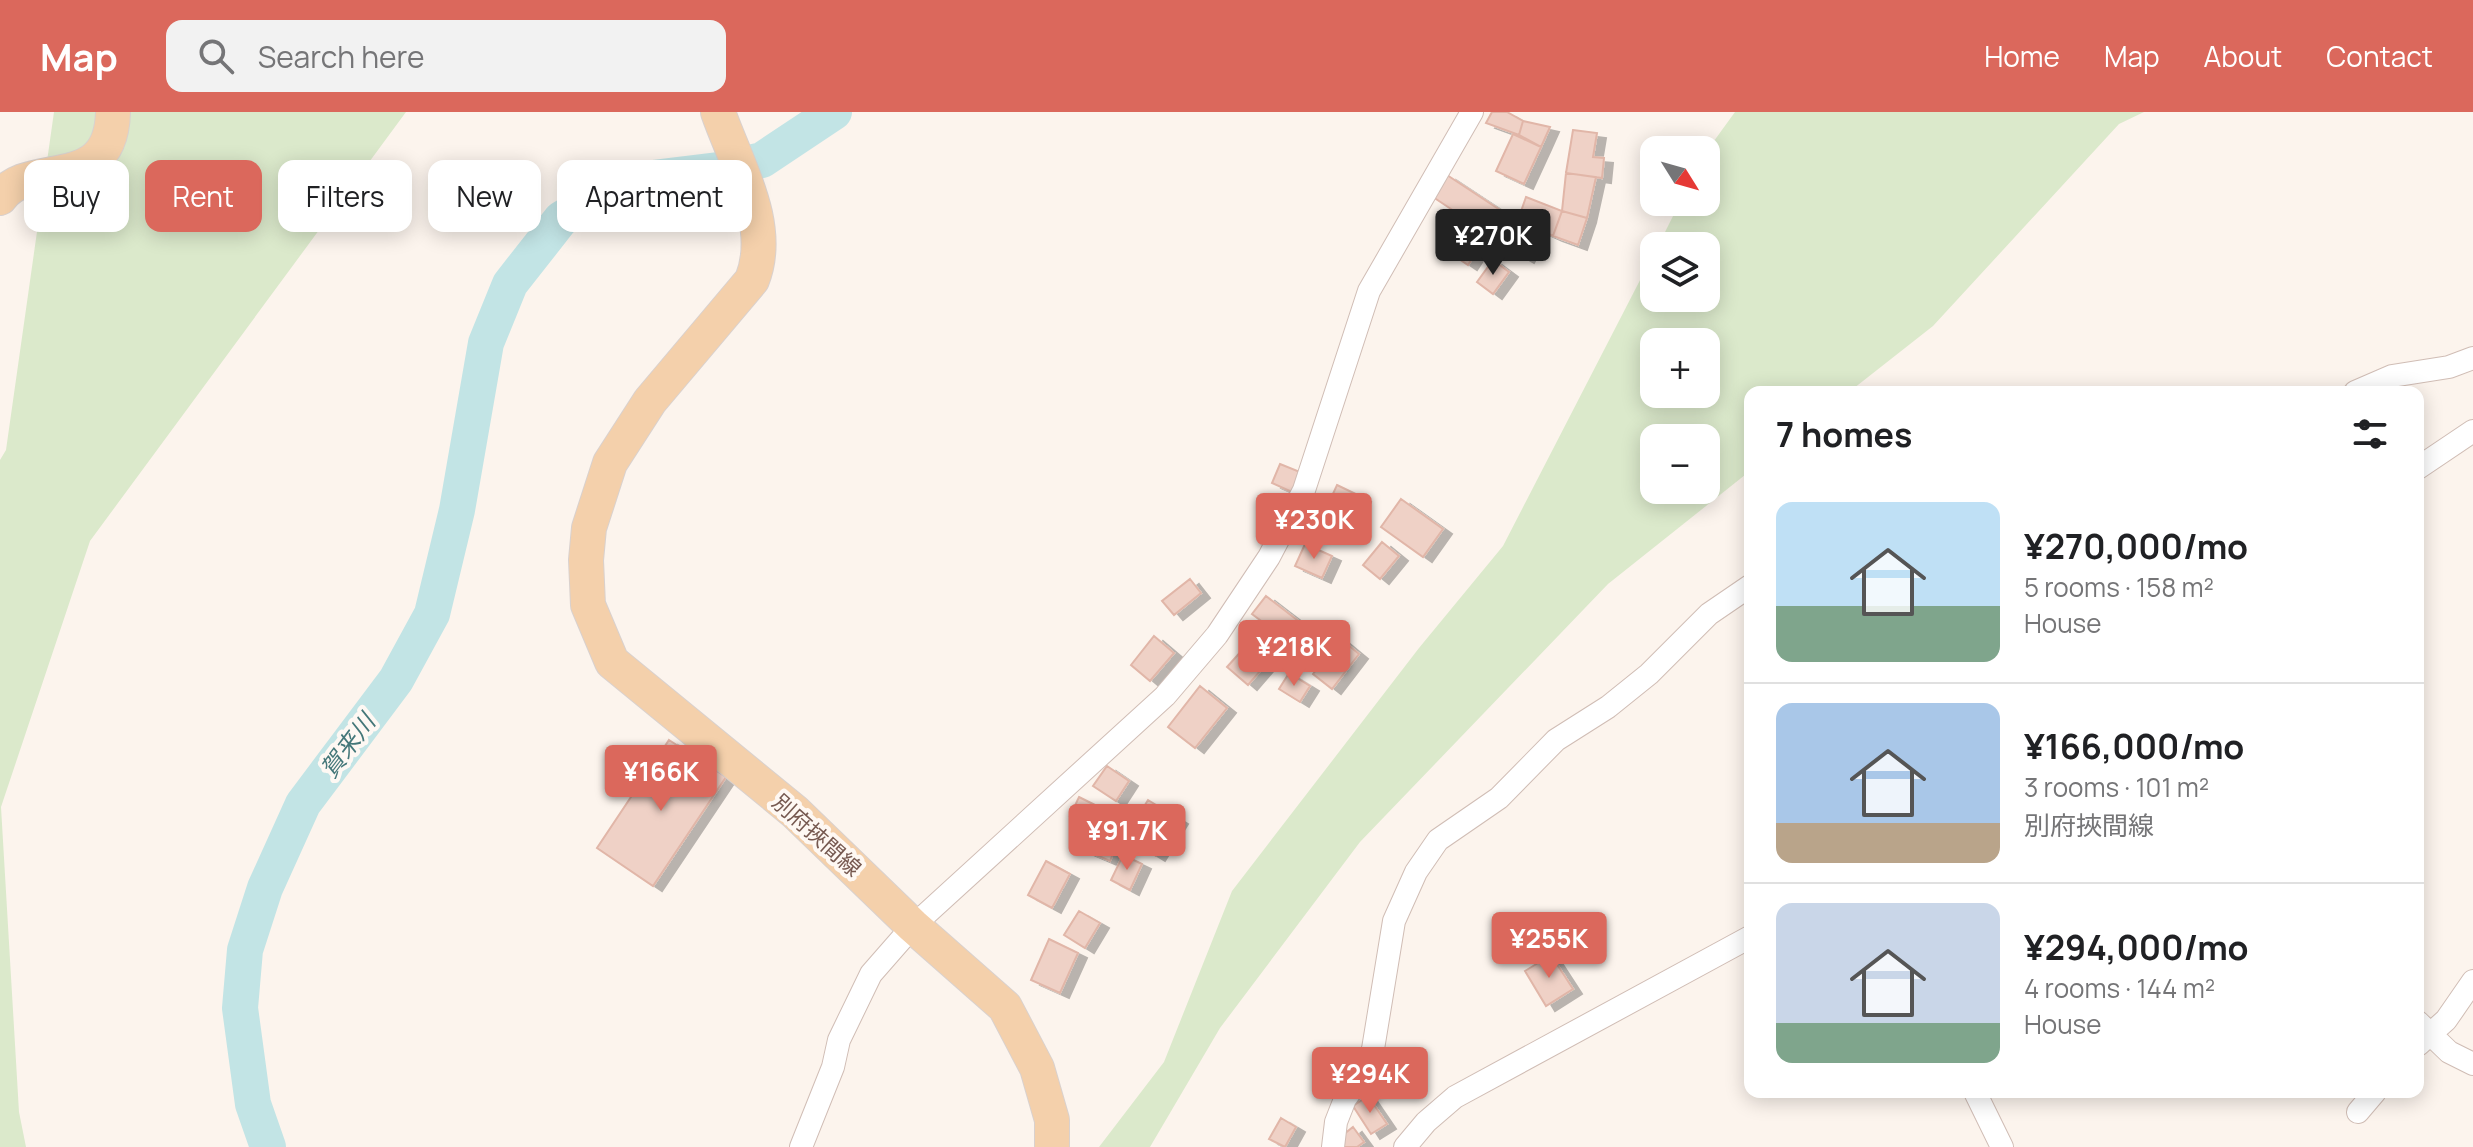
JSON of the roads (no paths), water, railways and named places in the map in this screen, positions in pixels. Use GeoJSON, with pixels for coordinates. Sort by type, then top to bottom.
{"type":"FeatureCollection","features":[{"type":"Feature","properties":{"kind":"main road"},"geometry":{"type":"LineString","coordinates":[[0,198],[5,191],[29,181],[86,166],[102,151],[111,132],[113,112]]}},
{"type":"Feature","properties":{"kind":"main road","name":"別府挾間線"},"geometry":{"type":"LineString","coordinates":[[718,112],[761,231],[761,245],[752,280],[650,401],[610,463],[589,528],[586,560],[588,605],[612,662],[795,812],[913,926],[1005,1007],[1017,1025],[1044,1091],[1052,1120],[1052,1147]]}},
{"type":"Feature","properties":{"kind":"street"},"geometry":{"type":"LineString","coordinates":[[801,1147],[833,1067],[839,1040],[871,974],[913,926],[1165,696],[1217,635],[1269,557],[1304,490],[1369,291],[1472,112]]}},
{"type":"Feature","properties":{"kind":"street"},"geometry":{"type":"LineString","coordinates":[[2369,386],[2392,376],[2449,367],[2473,358]]}},
{"type":"Feature","properties":{"kind":"street"},"geometry":{"type":"LineString","coordinates":[[2424,464],[2473,431]]}},
{"type":"Feature","properties":{"kind":"street"},"geometry":{"type":"LineString","coordinates":[[1333,1147],[1336,1122],[1345,1099],[1363,1075],[1373,1049],[1394,921],[1416,872],[1438,840],[1499,798],[1556,740],[1608,707],[1649,674],[1709,614],[1744,590]]}},
{"type":"Feature","properties":{"kind":"street"},"geometry":{"type":"LineString","coordinates":[[1405,1147],[1426,1122],[1455,1097],[1744,940]]}},
{"type":"Feature","properties":{"kind":"street"},"geometry":{"type":"LineString","coordinates":[[2424,1032],[2473,981]]}},
{"type":"Feature","properties":{"kind":"street"},"geometry":{"type":"LineString","coordinates":[[2424,1035],[2473,1064]]}},
{"type":"Feature","properties":{"kind":"street"},"geometry":{"type":"LineString","coordinates":[[1978,1098],[2002,1147]]}},
{"type":"Feature","properties":{"kind":"street"},"geometry":{"type":"LineString","coordinates":[[2358,1112],[2370,1098]]}},
{"type":"Feature","properties":{"kind":"waterway","name":"賀来川"},"geometry":{"type":"LineString","coordinates":[[268,1147],[253,1104],[240,1008],[245,950],[265,888],[303,804],[396,680],[432,614],[457,510],[486,343],[510,284],[561,219],[597,197],[636,180],[718,170],[762,160],[834,112]]}}]}
